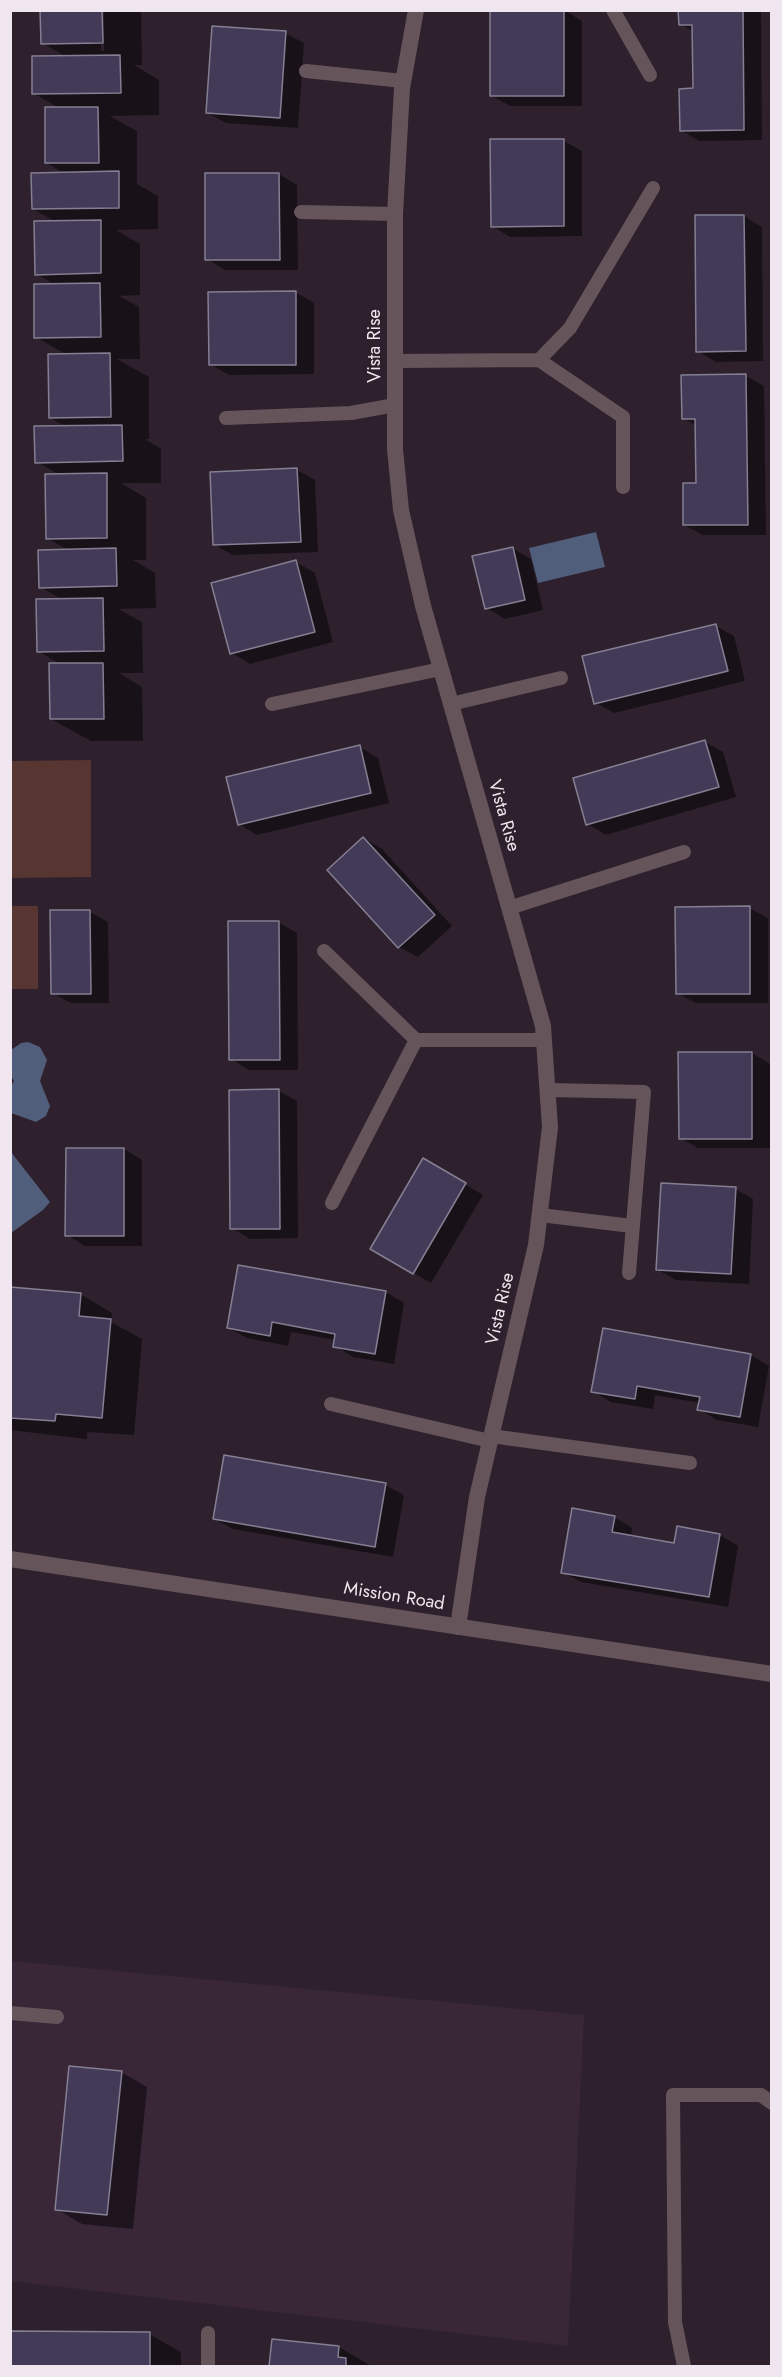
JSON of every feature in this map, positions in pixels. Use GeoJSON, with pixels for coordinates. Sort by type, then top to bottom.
{"type":"FeatureCollection","features":[{"type":"Feature","properties":{"kind":"street","name":"Vista Rise"},"geometry":{"type":"LineString","coordinates":[[417,10],[403,81],[395,214],[395,449],[400,510],[441,669],[543,1026],[550,1127],[536,1245],[477,1497],[458,1627]]}},
{"type":"Feature","properties":{"kind":"street","name":"Mission Road"},"geometry":{"type":"LineString","coordinates":[[10,1559],[771,1674]]}},
{"type":"Feature","properties":{"kind":"lane"},"geometry":{"type":"LineString","coordinates":[[613,10],[650,75]]}},
{"type":"Feature","properties":{"kind":"lane"},"geometry":{"type":"LineString","coordinates":[[306,71],[403,81]]}},
{"type":"Feature","properties":{"kind":"lane"},"geometry":{"type":"LineString","coordinates":[[539,360],[570,328],[653,188]]}},
{"type":"Feature","properties":{"kind":"lane"},"geometry":{"type":"LineString","coordinates":[[301,212],[395,214]]}},
{"type":"Feature","properties":{"kind":"lane"},"geometry":{"type":"LineString","coordinates":[[395,361],[539,360],[622,417],[623,487]]}},
{"type":"Feature","properties":{"kind":"lane"},"geometry":{"type":"LineString","coordinates":[[226,418],[351,413],[395,405]]}},
{"type":"Feature","properties":{"kind":"lane"},"geometry":{"type":"LineString","coordinates":[[272,704],[441,669]]}},
{"type":"Feature","properties":{"kind":"lane"},"geometry":{"type":"LineString","coordinates":[[451,704],[561,678]]}},
{"type":"Feature","properties":{"kind":"lane"},"geometry":{"type":"LineString","coordinates":[[509,908],[684,852]]}},
{"type":"Feature","properties":{"kind":"lane"},"geometry":{"type":"LineString","coordinates":[[324,951],[416,1040],[544,1040]]}},
{"type":"Feature","properties":{"kind":"lane"},"geometry":{"type":"LineString","coordinates":[[332,1203],[416,1040]]}},
{"type":"Feature","properties":{"kind":"lane"},"geometry":{"type":"LineString","coordinates":[[548,1090],[644,1092],[629,1273]]}},
{"type":"Feature","properties":{"kind":"lane"},"geometry":{"type":"LineString","coordinates":[[540,1215],[632,1226]]}},
{"type":"Feature","properties":{"kind":"lane"},"geometry":{"type":"LineString","coordinates":[[332,1404],[491,1439],[690,1463]]}},
{"type":"Feature","properties":{"kind":"lane"},"geometry":{"type":"LineString","coordinates":[[10,2013],[57,2017]]}},
{"type":"Feature","properties":{"kind":"lane"},"geometry":{"type":"LineString","coordinates":[[684,2367],[675,2322],[673,2095],[761,2095],[771,2103]]}},
{"type":"Feature","properties":{"kind":"lane"},"geometry":{"type":"LineString","coordinates":[[208,2333],[208,2367]]}},
{"type":"Feature","properties":{"kind":"shaded area"},"geometry":{"type":"Polygon","coordinates":[[[91,760],[91,877],[11,878],[11,761],[91,760]]]}},
{"type":"Feature","properties":{"kind":"shaded area"},"geometry":{"type":"Polygon","coordinates":[[[11,906],[38,906],[38,989],[11,989],[11,906]]]}},
{"type":"Feature","properties":{"kind":"shaded area"},"geometry":{"type":"Polygon","coordinates":[[[11,1961],[584,2015],[568,2346],[11,2281],[11,1961]]]}},
{"type":"Feature","properties":{"kind":"water"},"geometry":{"type":"Polygon","coordinates":[[[596,532],[605,567],[538,583],[529,548],[596,532]]]}},
{"type":"Feature","properties":{"kind":"water"},"geometry":{"type":"Polygon","coordinates":[[[28,1042],[40,1047],[47,1060],[40,1081],[50,1106],[46,1116],[36,1122],[11,1113],[11,1086],[14,1081],[11,1076],[11,1050],[21,1043],[28,1042]]]}},
{"type":"Feature","properties":{"kind":"water"},"geometry":{"type":"Polygon","coordinates":[[[11,1152],[50,1202],[43,1210],[11,1233],[11,1152]]]}},
{"type":"Feature","properties":{"kind":"building"},"geometry":{"type":"Polygon","coordinates":[[[40,10],[102,10],[103,43],[41,44],[40,10]]]}},
{"type":"Feature","properties":{"kind":"building"},"geometry":{"type":"Polygon","coordinates":[[[490,10],[564,10],[564,96],[490,96],[490,10]]]}},
{"type":"Feature","properties":{"kind":"building"},"geometry":{"type":"Polygon","coordinates":[[[678,10],[743,10],[744,130],[680,131],[679,89],[693,88],[692,25],[679,25],[678,10]]]}},
{"type":"Feature","properties":{"kind":"building"},"geometry":{"type":"Polygon","coordinates":[[[212,26],[286,31],[280,118],[206,113],[212,26]]]}},
{"type":"Feature","properties":{"kind":"building"},"geometry":{"type":"Polygon","coordinates":[[[120,55],[121,93],[32,94],[32,56],[120,55]]]}},
{"type":"Feature","properties":{"kind":"building"},"geometry":{"type":"Polygon","coordinates":[[[45,107],[98,107],[99,163],[45,163],[45,107]]]}},
{"type":"Feature","properties":{"kind":"building"},"geometry":{"type":"Polygon","coordinates":[[[490,139],[564,139],[564,226],[491,227],[490,139]]]}},
{"type":"Feature","properties":{"kind":"building"},"geometry":{"type":"Polygon","coordinates":[[[119,171],[119,208],[32,209],[31,173],[119,171]]]}},
{"type":"Feature","properties":{"kind":"building"},"geometry":{"type":"Polygon","coordinates":[[[205,173],[279,173],[280,260],[205,260],[205,173]]]}},
{"type":"Feature","properties":{"kind":"building"},"geometry":{"type":"Polygon","coordinates":[[[695,215],[744,215],[746,351],[696,352],[695,215]]]}},
{"type":"Feature","properties":{"kind":"building"},"geometry":{"type":"Polygon","coordinates":[[[101,220],[101,273],[35,275],[34,221],[101,220]]]}},
{"type":"Feature","properties":{"kind":"building"},"geometry":{"type":"Polygon","coordinates":[[[100,283],[101,337],[34,338],[34,284],[100,283]]]}},
{"type":"Feature","properties":{"kind":"building"},"geometry":{"type":"Polygon","coordinates":[[[296,291],[296,365],[209,365],[208,292],[296,291]]]}},
{"type":"Feature","properties":{"kind":"building"},"geometry":{"type":"Polygon","coordinates":[[[110,353],[111,417],[49,418],[48,354],[110,353]]]}},
{"type":"Feature","properties":{"kind":"building"},"geometry":{"type":"Polygon","coordinates":[[[746,374],[748,525],[683,525],[683,483],[696,483],[695,419],[682,419],[681,375],[746,374]]]}},
{"type":"Feature","properties":{"kind":"building"},"geometry":{"type":"Polygon","coordinates":[[[122,425],[123,461],[35,463],[34,426],[122,425]]]}},
{"type":"Feature","properties":{"kind":"building"},"geometry":{"type":"Polygon","coordinates":[[[297,468],[301,542],[213,545],[210,472],[297,468]]]}},
{"type":"Feature","properties":{"kind":"building"},"geometry":{"type":"Polygon","coordinates":[[[107,473],[107,538],[46,539],[45,474],[107,473]]]}},
{"type":"Feature","properties":{"kind":"building"},"geometry":{"type":"Polygon","coordinates":[[[513,547],[525,600],[485,609],[472,556],[513,547]]]}},
{"type":"Feature","properties":{"kind":"building"},"geometry":{"type":"Polygon","coordinates":[[[116,548],[117,586],[39,588],[38,550],[116,548]]]}},
{"type":"Feature","properties":{"kind":"building"},"geometry":{"type":"Polygon","coordinates":[[[296,560],[315,632],[230,654],[211,583],[296,560]]]}},
{"type":"Feature","properties":{"kind":"building"},"geometry":{"type":"Polygon","coordinates":[[[103,598],[104,651],[37,652],[36,599],[103,598]]]}},
{"type":"Feature","properties":{"kind":"building"},"geometry":{"type":"Polygon","coordinates":[[[716,624],[728,671],[594,704],[582,656],[716,624]]]}},
{"type":"Feature","properties":{"kind":"building"},"geometry":{"type":"Polygon","coordinates":[[[49,663],[103,663],[104,719],[50,719],[49,663]]]}},
{"type":"Feature","properties":{"kind":"building"},"geometry":{"type":"Polygon","coordinates":[[[705,740],[719,787],[586,825],[573,778],[705,740]]]}},
{"type":"Feature","properties":{"kind":"building"},"geometry":{"type":"Polygon","coordinates":[[[360,745],[371,793],[238,825],[226,777],[360,745]]]}},
{"type":"Feature","properties":{"kind":"building"},"geometry":{"type":"Polygon","coordinates":[[[363,837],[435,915],[398,948],[327,870],[363,837]]]}},
{"type":"Feature","properties":{"kind":"building"},"geometry":{"type":"Polygon","coordinates":[[[750,906],[750,994],[676,994],[675,907],[750,906]]]}},
{"type":"Feature","properties":{"kind":"building"},"geometry":{"type":"Polygon","coordinates":[[[50,910],[90,910],[91,994],[51,994],[50,910]]]}},
{"type":"Feature","properties":{"kind":"building"},"geometry":{"type":"Polygon","coordinates":[[[228,921],[279,921],[280,1060],[229,1060],[228,921]]]}},
{"type":"Feature","properties":{"kind":"building"},"geometry":{"type":"Polygon","coordinates":[[[678,1052],[752,1052],[752,1139],[679,1139],[678,1052]]]}},
{"type":"Feature","properties":{"kind":"building"},"geometry":{"type":"Polygon","coordinates":[[[279,1089],[280,1229],[230,1229],[229,1090],[279,1089]]]}},
{"type":"Feature","properties":{"kind":"building"},"geometry":{"type":"Polygon","coordinates":[[[66,1148],[124,1148],[124,1236],[65,1236],[66,1148]]]}},
{"type":"Feature","properties":{"kind":"building"},"geometry":{"type":"Polygon","coordinates":[[[423,1158],[466,1183],[413,1274],[370,1249],[423,1158]]]}},
{"type":"Feature","properties":{"kind":"building"},"geometry":{"type":"Polygon","coordinates":[[[661,1183],[736,1187],[731,1274],[656,1270],[661,1183]]]}},
{"type":"Feature","properties":{"kind":"building"},"geometry":{"type":"Polygon","coordinates":[[[238,1265],[386,1291],[375,1354],[333,1347],[335,1334],[272,1322],[270,1336],[227,1328],[238,1265]]]}},
{"type":"Feature","properties":{"kind":"building"},"geometry":{"type":"Polygon","coordinates":[[[10,1287],[81,1293],[79,1316],[111,1319],[102,1418],[56,1414],[55,1421],[10,1418],[10,1287]]]}},
{"type":"Feature","properties":{"kind":"building"},"geometry":{"type":"Polygon","coordinates":[[[603,1328],[751,1354],[740,1417],[697,1410],[700,1397],[637,1386],[635,1399],[591,1392],[603,1328]]]}},
{"type":"Feature","properties":{"kind":"building"},"geometry":{"type":"Polygon","coordinates":[[[224,1455],[386,1483],[375,1547],[213,1519],[224,1455]]]}},
{"type":"Feature","properties":{"kind":"building"},"geometry":{"type":"Polygon","coordinates":[[[572,1508],[615,1516],[612,1532],[674,1543],[677,1526],[720,1534],[709,1597],[561,1573],[572,1508]]]}},
{"type":"Feature","properties":{"kind":"building"},"geometry":{"type":"Polygon","coordinates":[[[69,2066],[122,2071],[107,2215],[55,2210],[69,2066]]]}},
{"type":"Feature","properties":{"kind":"building"},"geometry":{"type":"Polygon","coordinates":[[[10,2331],[150,2332],[150,2366],[10,2366],[10,2331]]]}},
{"type":"Feature","properties":{"kind":"building"},"geometry":{"type":"Polygon","coordinates":[[[272,2339],[339,2346],[338,2357],[346,2358],[346,2366],[269,2366],[272,2339]]]}}]}
